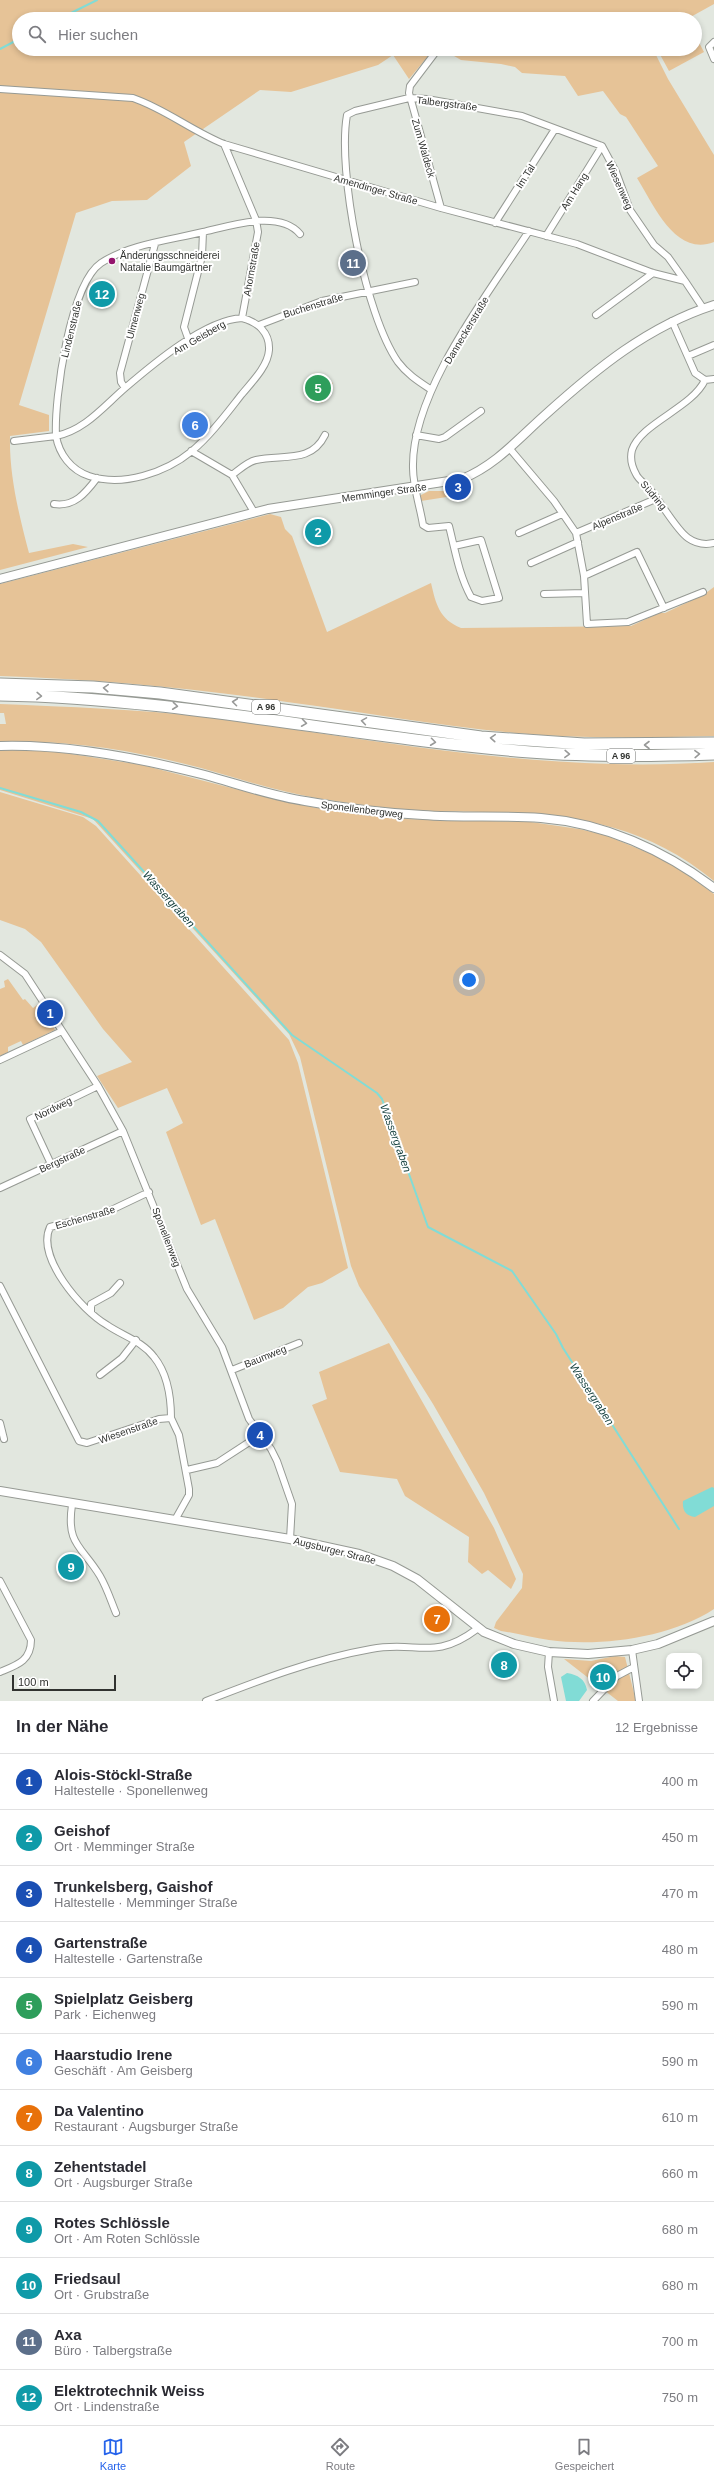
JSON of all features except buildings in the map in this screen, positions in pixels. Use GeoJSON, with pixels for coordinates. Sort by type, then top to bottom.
{"type":"FeatureCollection","features":[{"type":"Feature","properties":{"kind":"highway","name":"A 96"},"geometry":{"type":"LineString","coordinates":[[0,684],[87,687],[160,693],[488,737],[591,744],[714,743]]}},
{"type":"Feature","properties":{"kind":"highway","name":"A 96"},"geometry":{"type":"LineString","coordinates":[[0,695],[94,698],[178,706],[406,739],[528,752],[626,756],[714,754]]}},
{"type":"Feature","properties":{"kind":"street"},"geometry":{"type":"LineString","coordinates":[[712,44],[714,59]]}},
{"type":"Feature","properties":{"kind":"street"},"geometry":{"type":"LineString","coordinates":[[409,98],[410,86],[433,56]]}},
{"type":"Feature","properties":{"kind":"street","name":"Amendinger Straße"},"geometry":{"type":"LineString","coordinates":[[0,89],[133,98],[150,104],[207,137],[224,144],[441,208],[578,244],[653,273],[685,281]]}},
{"type":"Feature","properties":{"kind":"street","name":"Talbergstraße"},"geometry":{"type":"LineString","coordinates":[[430,389],[410,375],[397,361],[384,333],[369,291],[347,181],[345,126],[347,115],[409,98],[471,105],[522,116],[555,129]]}},
{"type":"Feature","properties":{"kind":"street","name":"Zum Waldeck"},"geometry":{"type":"LineString","coordinates":[[409,98],[441,208]]}},
{"type":"Feature","properties":{"kind":"street"},"geometry":{"type":"LineString","coordinates":[[555,129],[602,146]]}},
{"type":"Feature","properties":{"kind":"street","name":"Im Tal"},"geometry":{"type":"LineString","coordinates":[[495,223],[555,129]]}},
{"type":"Feature","properties":{"kind":"street","name":"Ahornstraße"},"geometry":{"type":"LineString","coordinates":[[224,144],[256,220],[258,232],[242,318]]}},
{"type":"Feature","properties":{"kind":"street","name":"Am Hang"},"geometry":{"type":"LineString","coordinates":[[546,236],[602,146]]}},
{"type":"Feature","properties":{"kind":"street","name":"Wiesenweg"},"geometry":{"type":"LineString","coordinates":[[602,146],[616,172],[630,210],[654,245],[668,257],[685,281]]}},
{"type":"Feature","properties":{"kind":"street"},"geometry":{"type":"LineString","coordinates":[[256,220],[268,220],[296,229],[300,234]]}},
{"type":"Feature","properties":{"kind":"street","name":"Lindenstraße"},"geometry":{"type":"LineString","coordinates":[[56,436],[57,390],[79,294],[100,264],[118,253],[256,220]]}},
{"type":"Feature","properties":{"kind":"street","name":"Danneckerstraße"},"geometry":{"type":"LineString","coordinates":[[454,546],[449,526],[428,528],[423,525],[415,488],[413,469],[416,435],[430,389],[529,231]]}},
{"type":"Feature","properties":{"kind":"street"},"geometry":{"type":"LineString","coordinates":[[189,341],[184,327],[202,256],[203,232]]}},
{"type":"Feature","properties":{"kind":"street","name":"Ulmenweg"},"geometry":{"type":"LineString","coordinates":[[125,388],[121,382],[120,373],[155,244]]}},
{"type":"Feature","properties":{"kind":"street"},"geometry":{"type":"LineString","coordinates":[[596,316],[653,273]]}},
{"type":"Feature","properties":{"kind":"street"},"geometry":{"type":"LineString","coordinates":[[685,281],[704,308]]}},
{"type":"Feature","properties":{"kind":"street"},"geometry":{"type":"LineString","coordinates":[[369,291],[415,282]]}},
{"type":"Feature","properties":{"kind":"street","name":"Buchenstraße"},"geometry":{"type":"LineString","coordinates":[[259,325],[316,302],[369,291]]}},
{"type":"Feature","properties":{"kind":"street","name":"Memminger Straße"},"geometry":{"type":"LineString","coordinates":[[0,579],[254,512],[301,503],[415,488],[453,481],[474,474],[510,448],[596,370],[647,335],[672,322],[714,305]]}},
{"type":"Feature","properties":{"kind":"street"},"geometry":{"type":"LineString","coordinates":[[56,436],[59,449],[69,463],[84,474],[112,480],[139,476],[162,468],[191,451],[236,402],[266,360],[269,343],[259,325],[242,318]]}},
{"type":"Feature","properties":{"kind":"street","name":"Am Geisberg"},"geometry":{"type":"LineString","coordinates":[[14,441],[56,436],[76,430],[84,425],[125,388],[189,341],[223,322],[242,318]]}},
{"type":"Feature","properties":{"kind":"street"},"geometry":{"type":"LineString","coordinates":[[672,322],[695,373],[705,380],[714,379]]}},
{"type":"Feature","properties":{"kind":"street"},"geometry":{"type":"LineString","coordinates":[[688,356],[714,345]]}},
{"type":"Feature","properties":{"kind":"street","name":"Südring"},"geometry":{"type":"LineString","coordinates":[[705,380],[701,389],[642,436],[632,450],[632,463],[636,475],[658,498],[687,538],[702,544],[714,543]]}},
{"type":"Feature","properties":{"kind":"street"},"geometry":{"type":"LineString","coordinates":[[416,435],[439,439],[445,437],[481,411]]}},
{"type":"Feature","properties":{"kind":"street"},"geometry":{"type":"LineString","coordinates":[[232,475],[256,460],[286,459],[311,452],[322,443],[325,435]]}},
{"type":"Feature","properties":{"kind":"street"},"geometry":{"type":"LineString","coordinates":[[510,448],[554,501],[576,533],[584,576],[586,624],[628,622],[703,592]]}},
{"type":"Feature","properties":{"kind":"street"},"geometry":{"type":"LineString","coordinates":[[191,451],[232,475],[254,512]]}},
{"type":"Feature","properties":{"kind":"street"},"geometry":{"type":"LineString","coordinates":[[54,504],[65,505],[77,501],[97,478]]}},
{"type":"Feature","properties":{"kind":"street","name":"Alpenstraße"},"geometry":{"type":"LineString","coordinates":[[576,533],[658,498]]}},
{"type":"Feature","properties":{"kind":"street"},"geometry":{"type":"LineString","coordinates":[[519,533],[562,514]]}},
{"type":"Feature","properties":{"kind":"street"},"geometry":{"type":"LineString","coordinates":[[481,540],[499,598],[482,600],[471,597],[463,582],[454,546],[481,540]]}},
{"type":"Feature","properties":{"kind":"street"},"geometry":{"type":"LineString","coordinates":[[531,563],[578,542]]}},
{"type":"Feature","properties":{"kind":"street"},"geometry":{"type":"LineString","coordinates":[[584,576],[637,552],[664,608]]}},
{"type":"Feature","properties":{"kind":"street"},"geometry":{"type":"LineString","coordinates":[[544,594],[585,593]]}},
{"type":"Feature","properties":{"kind":"street","name":"Sponellenbergweg"},"geometry":{"type":"LineString","coordinates":[[0,746],[47,747],[143,761],[286,798],[322,804],[423,815],[501,816],[561,821],[602,830],[642,845],[678,863],[714,888]]}},
{"type":"Feature","properties":{"kind":"street","name":"Sponellenweg"},"geometry":{"type":"LineString","coordinates":[[0,955],[25,974],[98,1086],[123,1131],[150,1192],[187,1289],[222,1347],[232,1370],[247,1415],[271,1449],[291,1499],[293,1510],[290,1539]]}},
{"type":"Feature","properties":{"kind":"street"},"geometry":{"type":"LineString","coordinates":[[0,1060],[62,1031]]}},
{"type":"Feature","properties":{"kind":"street","name":"Nordweg"},"geometry":{"type":"LineString","coordinates":[[50,1164],[30,1119],[98,1086]]}},
{"type":"Feature","properties":{"kind":"street","name":"Bergstraße"},"geometry":{"type":"LineString","coordinates":[[0,1188],[123,1131]]}},
{"type":"Feature","properties":{"kind":"street","name":"Eschenstraße"},"geometry":{"type":"LineString","coordinates":[[150,1192],[105,1213],[50,1227],[46,1236],[52,1260],[66,1284],[91,1313],[106,1325],[136,1340],[159,1364],[170,1400],[171,1418]]}},
{"type":"Feature","properties":{"kind":"street"},"geometry":{"type":"LineString","coordinates":[[91,1313],[91,1304],[111,1293],[120,1282]]}},
{"type":"Feature","properties":{"kind":"street","name":"Wiesenstraße"},"geometry":{"type":"LineString","coordinates":[[0,1286],[79,1441],[87,1443],[160,1419],[171,1418],[179,1435],[187,1470],[189,1495],[175,1520]]}},
{"type":"Feature","properties":{"kind":"street"},"geometry":{"type":"LineString","coordinates":[[100,1375],[122,1358],[136,1340]]}},
{"type":"Feature","properties":{"kind":"street","name":"Baumweg"},"geometry":{"type":"LineString","coordinates":[[232,1370],[299,1343]]}},
{"type":"Feature","properties":{"kind":"street"},"geometry":{"type":"LineString","coordinates":[[0,1423],[4,1439]]}},
{"type":"Feature","properties":{"kind":"street"},"geometry":{"type":"LineString","coordinates":[[187,1470],[217,1463],[260,1435]]}},
{"type":"Feature","properties":{"kind":"street","name":"Augsburger Straße"},"geometry":{"type":"LineString","coordinates":[[0,1491],[72,1505],[290,1539],[359,1554],[393,1566],[430,1588],[477,1628],[500,1639],[549,1652],[588,1654],[632,1650],[658,1644],[714,1621]]}},
{"type":"Feature","properties":{"kind":"street"},"geometry":{"type":"LineString","coordinates":[[72,1505],[69,1523],[72,1537],[100,1576],[116,1613]]}},
{"type":"Feature","properties":{"kind":"street"},"geometry":{"type":"LineString","coordinates":[[0,1581],[31,1640],[31,1648],[25,1660],[0,1672]]}},
{"type":"Feature","properties":{"kind":"street"},"geometry":{"type":"LineString","coordinates":[[209,1700],[274,1675],[371,1649],[395,1646],[427,1649],[448,1645],[458,1642],[477,1628]]}},
{"type":"Feature","properties":{"kind":"street"},"geometry":{"type":"LineString","coordinates":[[632,1650],[639,1701]]}},
{"type":"Feature","properties":{"kind":"street"},"geometry":{"type":"LineString","coordinates":[[549,1652],[548,1667],[554,1701]]}},
{"type":"Feature","properties":{"kind":"street"},"geometry":{"type":"LineString","coordinates":[[593,1701],[617,1676],[634,1667]]}},
{"type":"Feature","properties":{"kind":"shaded area"},"geometry":{"type":"Polygon","coordinates":[[[0,0],[714,0],[714,4],[700,12],[12,12],[12,56],[392,56],[378,65],[291,92],[260,90],[184,142],[191,166],[147,200],[112,201],[76,213],[19,405],[49,415],[49,431],[10,436],[10,451],[15,495],[29,553],[73,544],[88,547],[0,570],[0,91],[48,89],[0,86],[0,0]]]}},
{"type":"Feature","properties":{"kind":"shaded area"},"geometry":{"type":"Polygon","coordinates":[[[394,56],[428,56],[409,79],[394,56]]]}},
{"type":"Feature","properties":{"kind":"shaded area"},"geometry":{"type":"Polygon","coordinates":[[[454,56],[656,56],[668,79],[714,155],[714,242],[700,245],[688,242],[667,226],[637,178],[658,166],[626,117],[620,114],[603,91],[578,96],[565,76],[522,73],[515,67],[501,64],[461,60],[454,56]]]}},
{"type":"Feature","properties":{"kind":"shaded area"},"geometry":{"type":"Polygon","coordinates":[[[661,56],[697,56],[669,71],[661,56]]]}},
{"type":"Feature","properties":{"kind":"shaded area"},"geometry":{"type":"Polygon","coordinates":[[[314,373],[333,383],[322,403],[304,393],[314,373]]]}},
{"type":"Feature","properties":{"kind":"shaded area"},"geometry":{"type":"Polygon","coordinates":[[[429,491],[460,492],[453,496],[421,501],[421,495],[429,491]]]}},
{"type":"Feature","properties":{"kind":"shaded area"},"geometry":{"type":"Polygon","coordinates":[[[270,514],[281,517],[285,529],[292,536],[327,632],[431,583],[437,604],[443,615],[461,628],[631,626],[659,613],[665,613],[703,595],[714,587],[714,736],[615,738],[516,733],[458,727],[180,688],[72,679],[0,676],[0,584],[270,514]]]}},
{"type":"Feature","properties":{"kind":"shaded area"},"geometry":{"type":"Polygon","coordinates":[[[0,704],[179,714],[395,744],[522,759],[586,763],[650,764],[714,762],[714,881],[682,858],[649,840],[615,828],[581,820],[546,815],[389,808],[316,798],[287,792],[152,756],[76,744],[51,742],[0,742],[0,724],[6,724],[4,713],[0,713],[0,704]]]}},
{"type":"Feature","properties":{"kind":"shaded area"},"geometry":{"type":"Polygon","coordinates":[[[0,749],[52,751],[142,765],[274,799],[317,808],[405,819],[531,822],[579,829],[605,835],[656,856],[678,868],[714,894],[714,1609],[677,1627],[634,1638],[612,1641],[569,1642],[549,1640],[501,1631],[494,1628],[496,1622],[522,1588],[523,1574],[484,1493],[433,1404],[359,1286],[351,1266],[300,1057],[289,1034],[93,819],[0,790],[0,749]]]}},
{"type":"Feature","properties":{"kind":"shaded area"},"geometry":{"type":"Polygon","coordinates":[[[0,792],[83,817],[96,826],[289,1040],[298,1063],[348,1268],[322,1283],[308,1287],[283,1308],[254,1320],[215,1219],[201,1225],[166,1132],[183,1123],[167,1088],[118,1108],[97,1076],[132,1062],[103,1029],[41,942],[25,929],[0,920],[0,792]]]}},
{"type":"Feature","properties":{"kind":"shaded area"},"geometry":{"type":"Polygon","coordinates":[[[8,979],[23,1000],[25,999],[33,1008],[40,1003],[55,1030],[23,1045],[21,1041],[8,1047],[8,1052],[0,1056],[0,989],[5,987],[4,981],[8,979]]]}},
{"type":"Feature","properties":{"kind":"shaded area"},"geometry":{"type":"Polygon","coordinates":[[[389,1343],[494,1528],[516,1579],[511,1589],[488,1570],[482,1574],[468,1562],[469,1537],[405,1496],[397,1479],[340,1472],[312,1405],[327,1399],[319,1372],[389,1343]]]}},
{"type":"Feature","properties":{"kind":"shaded area"},"geometry":{"type":"Polygon","coordinates":[[[615,1656],[625,1657],[636,1701],[618,1701],[564,1659],[591,1661],[615,1656]]]}},
{"type":"Feature","properties":{"kind":"water"},"geometry":{"type":"Polygon","coordinates":[[[712,1487],[714,1488],[714,1506],[695,1517],[685,1512],[683,1508],[683,1501],[712,1487]]]}},
{"type":"Feature","properties":{"kind":"water"},"geometry":{"type":"Polygon","coordinates":[[[567,1673],[580,1678],[585,1683],[587,1690],[579,1701],[566,1701],[561,1677],[567,1673]]]}},
{"type":"Feature","properties":{"kind":"waterway"},"geometry":{"type":"LineString","coordinates":[[73,12],[97,0]]}},
{"type":"Feature","properties":{"kind":"waterway"},"geometry":{"type":"LineString","coordinates":[[0,49],[12,43]]}},
{"type":"Feature","properties":{"kind":"waterway","name":"Wassergraben"},"geometry":{"type":"LineString","coordinates":[[0,788],[81,812],[98,821],[292,1035],[377,1093],[382,1099],[428,1227],[512,1271],[556,1334],[563,1348],[679,1529]]}},
{"type":"Feature","properties":{"kind":"place","name":"Änderungsschneiderei Natalie Baumgärtner"},"geometry":{"type":"Point","coordinates":[112,261]}},
{"type":"Feature","properties":{"kind":"place","name":"Axa"},"geometry":{"type":"Point","coordinates":[353,263]}},
{"type":"Feature","properties":{"kind":"place","name":"Elektrotechnik Weiss"},"geometry":{"type":"Point","coordinates":[102,294]}},
{"type":"Feature","properties":{"kind":"place","name":"Spielplatz Geisberg"},"geometry":{"type":"Point","coordinates":[318,388]}},
{"type":"Feature","properties":{"kind":"place","name":"Haarstudio Irene"},"geometry":{"type":"Point","coordinates":[195,425]}},
{"type":"Feature","properties":{"kind":"place","name":"Trunkelsberg, Gaishof"},"geometry":{"type":"Point","coordinates":[458,487]}},
{"type":"Feature","properties":{"kind":"place","name":"Geishof"},"geometry":{"type":"Point","coordinates":[318,532]}},
{"type":"Feature","properties":{"kind":"place","name":"Alois-Stöckl-Straße"},"geometry":{"type":"Point","coordinates":[50,1013]}},
{"type":"Feature","properties":{"kind":"place","name":"Gartenstraße"},"geometry":{"type":"Point","coordinates":[260,1435]}},
{"type":"Feature","properties":{"kind":"place","name":"Rotes Schlössle"},"geometry":{"type":"Point","coordinates":[71,1567]}},
{"type":"Feature","properties":{"kind":"place","name":"Da Valentino"},"geometry":{"type":"Point","coordinates":[437,1619]}},
{"type":"Feature","properties":{"kind":"place","name":"Zehentstadel"},"geometry":{"type":"Point","coordinates":[504,1665]}},
{"type":"Feature","properties":{"kind":"place","name":"Friedsaul"},"geometry":{"type":"Point","coordinates":[603,1677]}}]}
